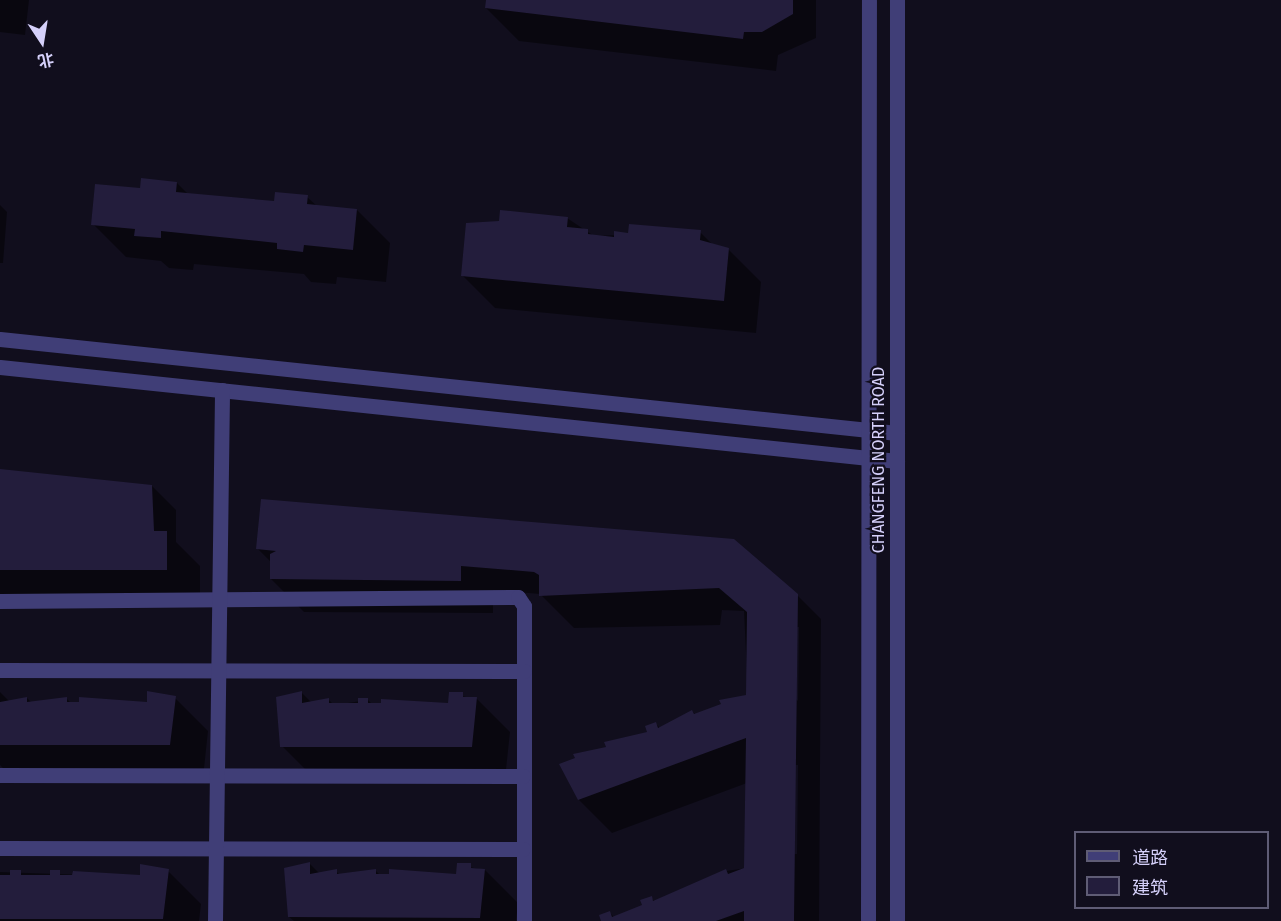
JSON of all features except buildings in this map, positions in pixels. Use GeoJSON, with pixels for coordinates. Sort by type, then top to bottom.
{"type":"FeatureCollection","features":[{"type":"Feature","properties":{"kind":"street","name":"CHANGFENG NORTH ROAD"},"geometry":{"type":"LineString","coordinates":[[868,921],[869,0]]}},
{"type":"Feature","properties":{"kind":"street","name":"CHANGFENG NORTH ROAD"},"geometry":{"type":"LineString","coordinates":[[897,0],[897,921]]}},
{"type":"Feature","properties":{"kind":"street"},"geometry":{"type":"LineString","coordinates":[[0,339],[897,433]]}},
{"type":"Feature","properties":{"kind":"street"},"geometry":{"type":"LineString","coordinates":[[0,367],[897,461]]}},
{"type":"Feature","properties":{"kind":"street"},"geometry":{"type":"LineString","coordinates":[[215,921],[222,390]]}},
{"type":"Feature","properties":{"kind":"street"},"geometry":{"type":"LineString","coordinates":[[0,601],[518,597],[524,606],[524,921]]}},
{"type":"Feature","properties":{"kind":"street"},"geometry":{"type":"LineString","coordinates":[[0,670],[524,671]]}},
{"type":"Feature","properties":{"kind":"street"},"geometry":{"type":"LineString","coordinates":[[0,775],[524,776]]}},
{"type":"Feature","properties":{"kind":"street"},"geometry":{"type":"LineString","coordinates":[[0,848],[524,849]]}}]}
